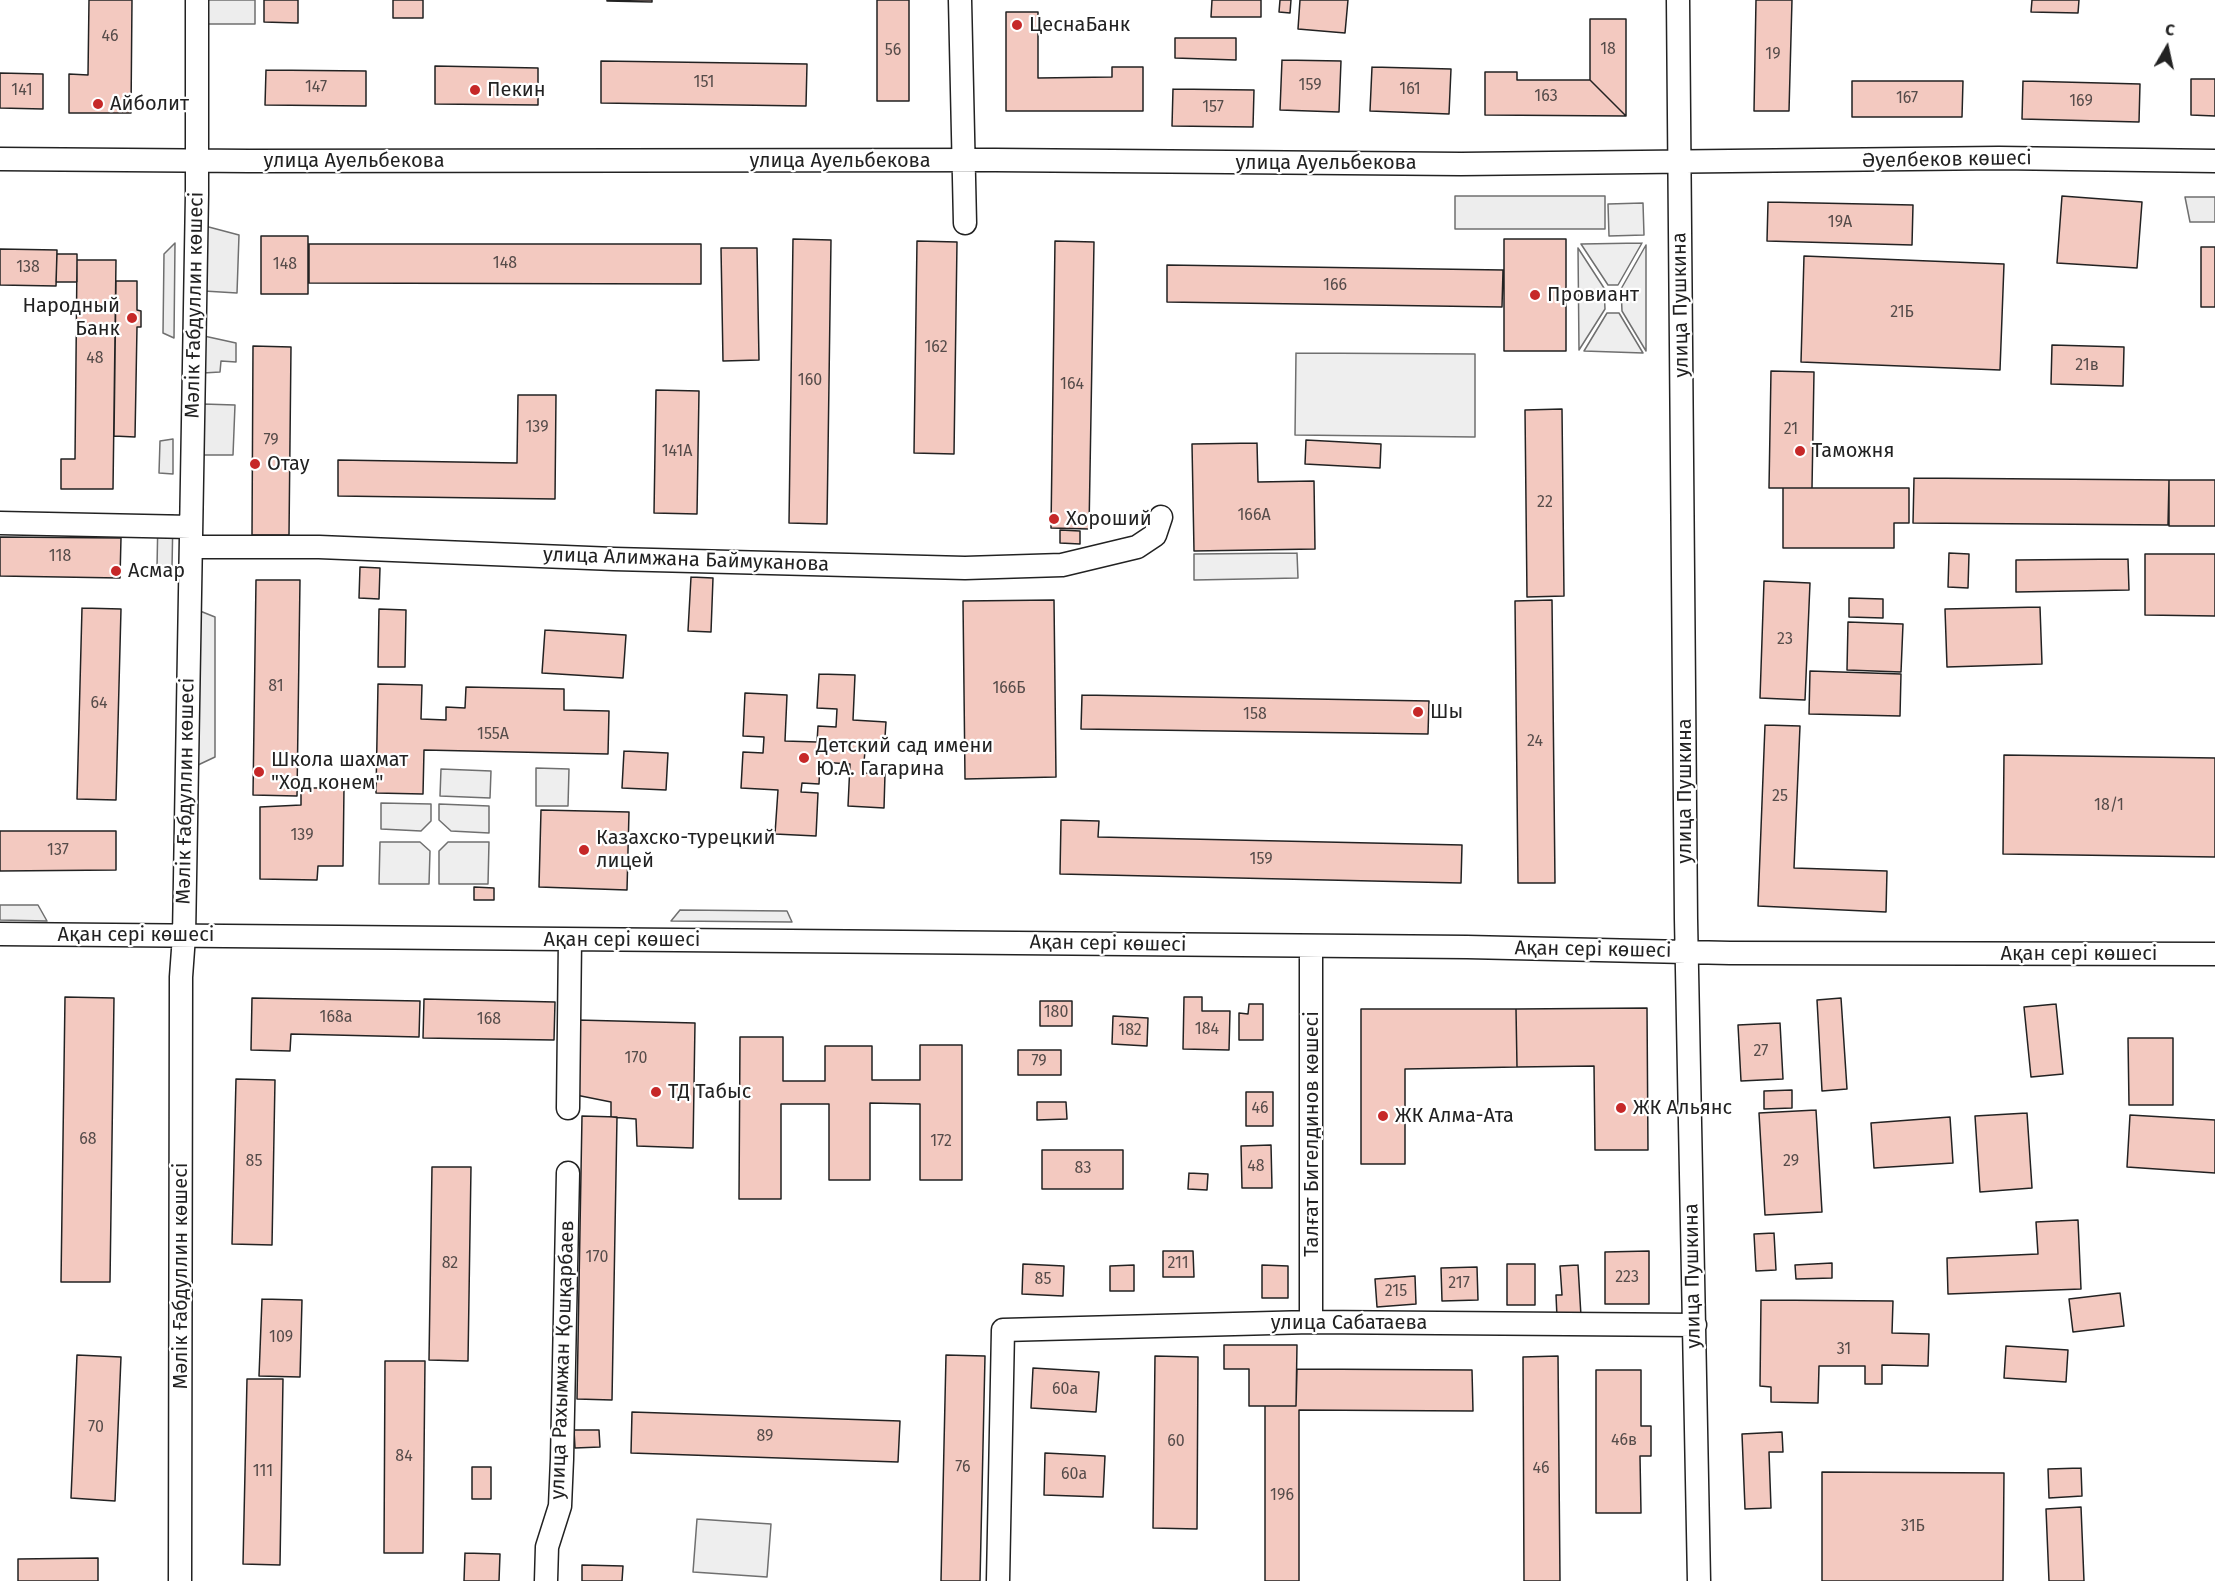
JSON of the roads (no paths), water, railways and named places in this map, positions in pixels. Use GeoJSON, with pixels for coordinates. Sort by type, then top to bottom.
{"type":"FeatureCollection","features":[{"type":"Feature","properties":{"kind":"street","name":"Мәлік Ғабдуллин көшесі"},"geometry":{"type":"LineString","coordinates":[[180,1581],[181,977],[184,936],[191,537],[197,0]]}},
{"type":"Feature","properties":{"kind":"street"},"geometry":{"type":"LineString","coordinates":[[960,0],[965,223]]}},
{"type":"Feature","properties":{"kind":"street","name":"улица Пушкина"},"geometry":{"type":"LineString","coordinates":[[1678,0],[1686,951],[1699,1581]]}},
{"type":"Feature","properties":{"kind":"street","name":"Әуелбеков көшесі"},"geometry":{"type":"LineString","coordinates":[[1680,163],[1999,158],[2215,161]]}},
{"type":"Feature","properties":{"kind":"street","name":"улица Ауельбекова"},"geometry":{"type":"LineString","coordinates":[[0,159],[1680,163]]}},
{"type":"Feature","properties":{"kind":"street","name":"улица Алимжана Баймуканова"},"geometry":{"type":"LineString","coordinates":[[0,523],[319,547],[614,559],[975,568],[1062,565],[1137,547],[1148,543],[1155,535],[1161,517]]}},
{"type":"Feature","properties":{"kind":"street","name":"Ақан сері көшесі"},"geometry":{"type":"LineString","coordinates":[[0,934],[2215,954]]}},
{"type":"Feature","properties":{"kind":"street"},"geometry":{"type":"LineString","coordinates":[[568,1108],[570,940]]}},
{"type":"Feature","properties":{"kind":"street","name":"Талғат Бигелдинов көшесі"},"geometry":{"type":"LineString","coordinates":[[1311,946],[1311,1322]]}},
{"type":"Feature","properties":{"kind":"street","name":"улица Рахымжан Қошқарбаев"},"geometry":{"type":"LineString","coordinates":[[546,1581],[547,1547],[560,1506],[568,1173]]}},
{"type":"Feature","properties":{"kind":"street","name":"улица Сабатаева"},"geometry":{"type":"LineString","coordinates":[[998,1581],[1003,1330],[1311,1322],[1695,1325]]}},
{"type":"Feature","properties":{"kind":"place","name":"ЦеснаБанк"},"geometry":{"type":"Point","coordinates":[1017,25]}},
{"type":"Feature","properties":{"kind":"place","name":"Пекин"},"geometry":{"type":"Point","coordinates":[475,90]}},
{"type":"Feature","properties":{"kind":"place","name":"Айболит"},"geometry":{"type":"Point","coordinates":[98,104]}},
{"type":"Feature","properties":{"kind":"place","name":"Провиант"},"geometry":{"type":"Point","coordinates":[1535,295]}},
{"type":"Feature","properties":{"kind":"place","name":"Народный Банк"},"geometry":{"type":"Point","coordinates":[132,318]}},
{"type":"Feature","properties":{"kind":"place","name":"Таможня"},"geometry":{"type":"Point","coordinates":[1800,451]}},
{"type":"Feature","properties":{"kind":"place","name":"Отау"},"geometry":{"type":"Point","coordinates":[255,464]}},
{"type":"Feature","properties":{"kind":"place","name":"Хороший"},"geometry":{"type":"Point","coordinates":[1054,519]}},
{"type":"Feature","properties":{"kind":"place","name":"Асмар"},"geometry":{"type":"Point","coordinates":[116,571]}},
{"type":"Feature","properties":{"kind":"place","name":"Шы"},"geometry":{"type":"Point","coordinates":[1418,712]}},
{"type":"Feature","properties":{"kind":"place","name":"Детский сад имени Ю.А. Гагарина"},"geometry":{"type":"Point","coordinates":[804,758]}},
{"type":"Feature","properties":{"kind":"place","name":"Школа шахмат \"Ход конем\""},"geometry":{"type":"Point","coordinates":[259,772]}},
{"type":"Feature","properties":{"kind":"place","name":"Казахско-турецкий лицей"},"geometry":{"type":"Point","coordinates":[584,850]}},
{"type":"Feature","properties":{"kind":"place","name":"ТД Табыс"},"geometry":{"type":"Point","coordinates":[656,1092]}},
{"type":"Feature","properties":{"kind":"place","name":"ЖК Альянс"},"geometry":{"type":"Point","coordinates":[1621,1108]}},
{"type":"Feature","properties":{"kind":"place","name":"ЖК Алма-Ата"},"geometry":{"type":"Point","coordinates":[1383,1116]}}]}
